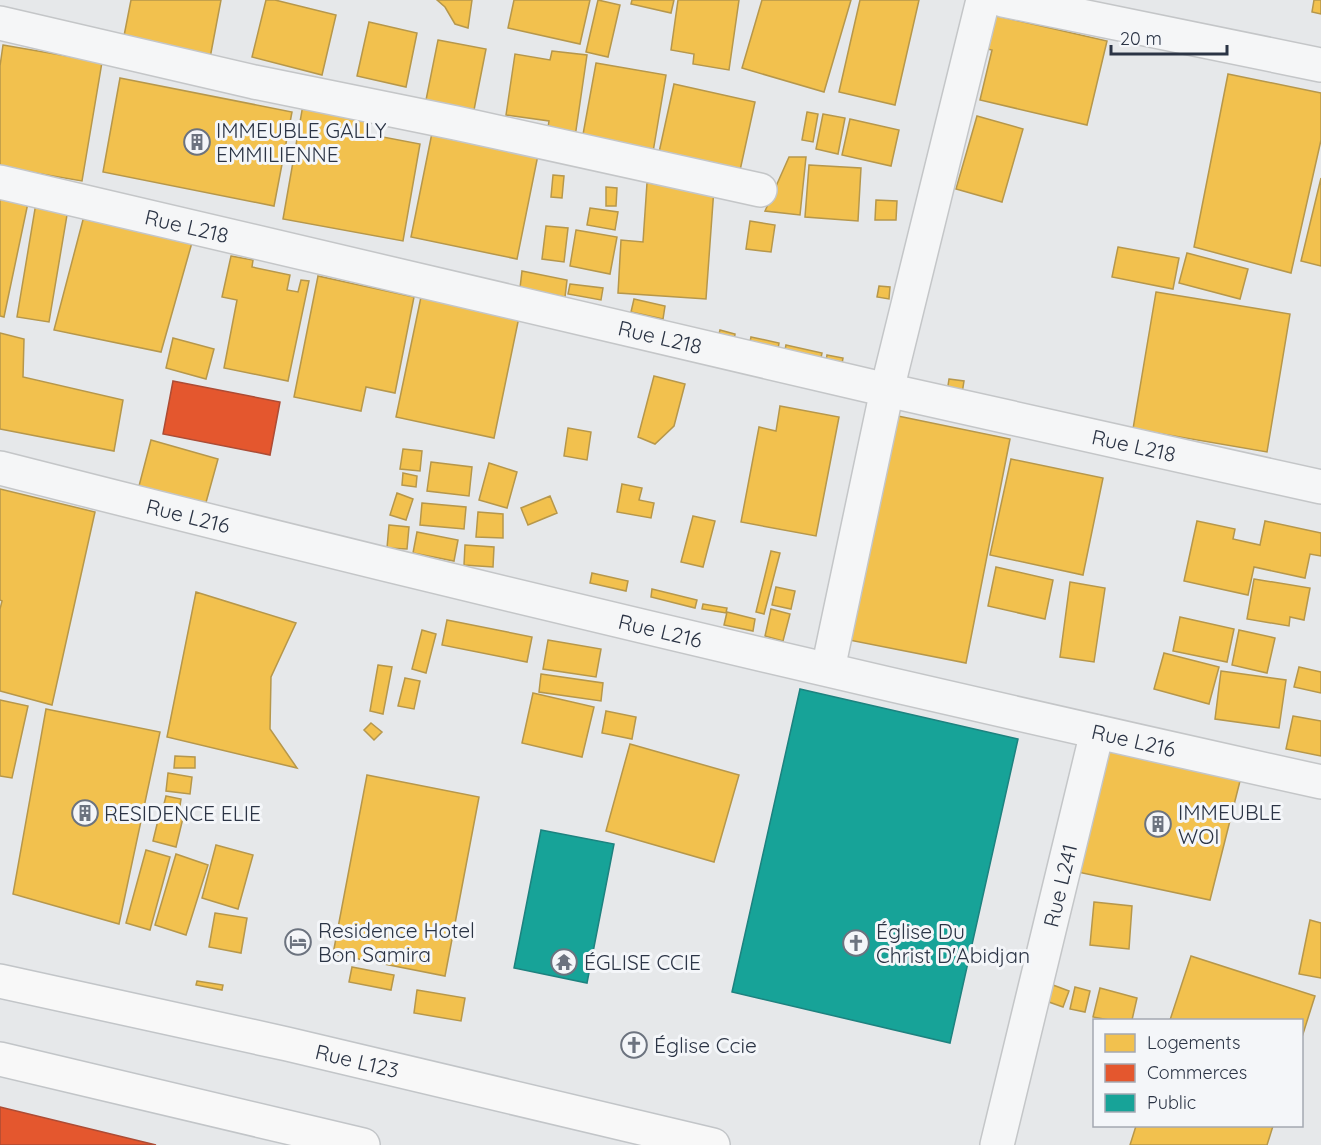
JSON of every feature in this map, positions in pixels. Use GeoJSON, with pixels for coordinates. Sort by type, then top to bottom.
{"type":"FeatureCollection","features":[{"type":"Feature","properties":{"kind":"main road","name":"Rue L123"},"geometry":{"type":"LineString","coordinates":[[0,981],[287,1044],[713,1145]]}},
{"type":"Feature","properties":{"kind":"main road"},"geometry":{"type":"LineString","coordinates":[[0,1059],[275,1134],[363,1145]]}},
{"type":"Feature","properties":{"kind":"street"},"geometry":{"type":"LineString","coordinates":[[828,669],[887,390],[983,0]]}},
{"type":"Feature","properties":{"kind":"street"},"geometry":{"type":"LineString","coordinates":[[1003,0],[1321,66]]}},
{"type":"Feature","properties":{"kind":"street"},"geometry":{"type":"LineString","coordinates":[[0,23],[254,82],[456,123],[760,190]]}},
{"type":"Feature","properties":{"kind":"street","name":"Rue L218"},"geometry":{"type":"LineString","coordinates":[[0,182],[887,390],[1321,487]]}},
{"type":"Feature","properties":{"kind":"street","name":"Rue L216"},"geometry":{"type":"LineString","coordinates":[[0,468],[331,553],[1321,782]]}},
{"type":"Feature","properties":{"kind":"street","name":"Rue L241"},"geometry":{"type":"LineString","coordinates":[[997,1145],[1097,732]]}},
{"type":"Feature","properties":{"kind":"building: Logements"},"geometry":{"type":"Polygon","coordinates":[[[131,0],[221,0],[210,58],[123,41],[131,0]]]}},
{"type":"Feature","properties":{"kind":"building: Logements"},"geometry":{"type":"Polygon","coordinates":[[[266,0],[275,0],[336,15],[322,75],[252,57],[266,0]]]}},
{"type":"Feature","properties":{"kind":"building: Logements"},"geometry":{"type":"Polygon","coordinates":[[[437,0],[472,0],[468,28],[455,24],[445,7],[437,0]]]}},
{"type":"Feature","properties":{"kind":"building: Logements"},"geometry":{"type":"Polygon","coordinates":[[[514,0],[590,0],[580,44],[508,28],[514,0]]]}},
{"type":"Feature","properties":{"kind":"building: Logements"},"geometry":{"type":"Polygon","coordinates":[[[598,0],[620,5],[608,57],[586,52],[598,0]]]}},
{"type":"Feature","properties":{"kind":"building: Logements"},"geometry":{"type":"Polygon","coordinates":[[[632,0],[674,0],[671,13],[631,4],[632,0]]]}},
{"type":"Feature","properties":{"kind":"building: Logements"},"geometry":{"type":"Polygon","coordinates":[[[678,0],[739,0],[729,70],[693,64],[694,54],[671,50],[678,0]]]}},
{"type":"Feature","properties":{"kind":"building: Logements"},"geometry":{"type":"Polygon","coordinates":[[[762,0],[851,0],[824,92],[742,68],[762,0]]]}},
{"type":"Feature","properties":{"kind":"building: Logements"},"geometry":{"type":"Polygon","coordinates":[[[860,0],[919,0],[895,105],[839,92],[860,0]]]}},
{"type":"Feature","properties":{"kind":"building: Logements"},"geometry":{"type":"Polygon","coordinates":[[[1314,0],[1321,0],[1321,14],[1312,12],[1314,0]]]}},
{"type":"Feature","properties":{"kind":"building: Logements"},"geometry":{"type":"Polygon","coordinates":[[[993,15],[1107,41],[1087,125],[980,100],[992,50],[983,48],[993,15]]]}},
{"type":"Feature","properties":{"kind":"building: Logements"},"geometry":{"type":"Polygon","coordinates":[[[369,22],[417,33],[406,87],[357,76],[369,22]]]}},
{"type":"Feature","properties":{"kind":"building: Logements"},"geometry":{"type":"Polygon","coordinates":[[[438,40],[486,49],[473,115],[425,105],[438,40]]]}},
{"type":"Feature","properties":{"kind":"building: Logements"},"geometry":{"type":"Polygon","coordinates":[[[3,45],[102,62],[82,181],[0,167],[0,66],[3,45]]]}},
{"type":"Feature","properties":{"kind":"building: Logements"},"geometry":{"type":"Polygon","coordinates":[[[552,51],[587,55],[575,137],[547,133],[549,121],[506,115],[515,54],[550,60],[552,51]]]}},
{"type":"Feature","properties":{"kind":"building: Logements"},"geometry":{"type":"Polygon","coordinates":[[[596,63],[666,75],[653,152],[582,140],[596,63]]]}},
{"type":"Feature","properties":{"kind":"building: Logements"},"geometry":{"type":"Polygon","coordinates":[[[1228,74],[1321,93],[1321,140],[1291,273],[1194,247],[1228,74]]]}},
{"type":"Feature","properties":{"kind":"building: Logements","name":"IMMEUBLE GALLY EMMILIENNE"},"geometry":{"type":"Polygon","coordinates":[[[120,78],[292,112],[274,206],[103,172],[120,78]]]}},
{"type":"Feature","properties":{"kind":"building: Logements"},"geometry":{"type":"Polygon","coordinates":[[[674,84],[755,102],[739,175],[658,157],[674,84]]]}},
{"type":"Feature","properties":{"kind":"building: Logements"},"geometry":{"type":"Polygon","coordinates":[[[304,99],[371,111],[367,134],[420,144],[403,241],[283,219],[304,99]]]}},
{"type":"Feature","properties":{"kind":"building: Logements"},"geometry":{"type":"Polygon","coordinates":[[[807,112],[818,114],[813,142],[802,140],[807,112]]]}},
{"type":"Feature","properties":{"kind":"building: Logements"},"geometry":{"type":"Polygon","coordinates":[[[823,114],[845,118],[838,154],[816,149],[823,114]]]}},
{"type":"Feature","properties":{"kind":"building: Logements"},"geometry":{"type":"Polygon","coordinates":[[[977,116],[1023,129],[1002,202],[956,189],[977,116]]]}},
{"type":"Feature","properties":{"kind":"building: Logements"},"geometry":{"type":"Polygon","coordinates":[[[850,119],[899,130],[891,166],[842,155],[850,119]]]}},
{"type":"Feature","properties":{"kind":"building: Logements"},"geometry":{"type":"Polygon","coordinates":[[[433,128],[539,150],[517,259],[411,237],[433,128]]]}},
{"type":"Feature","properties":{"kind":"building: Logements"},"geometry":{"type":"Polygon","coordinates":[[[789,157],[806,157],[800,215],[765,211],[789,157]]]}},
{"type":"Feature","properties":{"kind":"building: Logements"},"geometry":{"type":"Polygon","coordinates":[[[809,165],[861,168],[858,221],[805,217],[809,165]]]}},
{"type":"Feature","properties":{"kind":"building: Logements"},"geometry":{"type":"Polygon","coordinates":[[[553,175],[564,176],[562,198],[551,197],[553,175]]]}},
{"type":"Feature","properties":{"kind":"building: Logements"},"geometry":{"type":"Polygon","coordinates":[[[1321,178],[1321,266],[1301,261],[1321,178]]]}},
{"type":"Feature","properties":{"kind":"building: Logements"},"geometry":{"type":"Polygon","coordinates":[[[647,183],[714,188],[706,299],[618,293],[621,240],[643,242],[647,183]]]}},
{"type":"Feature","properties":{"kind":"building: Logements"},"geometry":{"type":"Polygon","coordinates":[[[606,187],[617,188],[616,206],[606,206],[606,187]]]}},
{"type":"Feature","properties":{"kind":"building: Logements"},"geometry":{"type":"Polygon","coordinates":[[[0,192],[29,198],[4,317],[0,316],[0,192]]]}},
{"type":"Feature","properties":{"kind":"building: Logements"},"geometry":{"type":"Polygon","coordinates":[[[876,200],[897,201],[896,220],[875,220],[876,200]]]}},
{"type":"Feature","properties":{"kind":"building: Logements"},"geometry":{"type":"Polygon","coordinates":[[[36,203],[68,209],[49,322],[17,317],[36,203]]]}},
{"type":"Feature","properties":{"kind":"building: Logements"},"geometry":{"type":"Polygon","coordinates":[[[590,208],[618,212],[615,230],[587,225],[590,208]]]}},
{"type":"Feature","properties":{"kind":"building: Logements"},"geometry":{"type":"Polygon","coordinates":[[[84,216],[193,239],[161,352],[54,330],[84,216]]]}},
{"type":"Feature","properties":{"kind":"building: Logements"},"geometry":{"type":"Polygon","coordinates":[[[750,221],[775,225],[771,252],[746,249],[750,221]]]}},
{"type":"Feature","properties":{"kind":"building: Logements"},"geometry":{"type":"Polygon","coordinates":[[[546,226],[568,228],[564,262],[542,259],[546,226]]]}},
{"type":"Feature","properties":{"kind":"building: Logements"},"geometry":{"type":"Polygon","coordinates":[[[576,230],[617,237],[610,274],[570,266],[576,230]]]}},
{"type":"Feature","properties":{"kind":"building: Logements"},"geometry":{"type":"Polygon","coordinates":[[[1118,247],[1179,258],[1173,289],[1112,277],[1118,247]]]}},
{"type":"Feature","properties":{"kind":"building: Logements"},"geometry":{"type":"Polygon","coordinates":[[[1187,253],[1248,269],[1240,299],[1179,283],[1187,253]]]}},
{"type":"Feature","properties":{"kind":"building: Logements"},"geometry":{"type":"Polygon","coordinates":[[[231,256],[253,260],[252,267],[290,275],[287,290],[298,292],[301,280],[309,281],[288,381],[224,368],[237,300],[222,297],[231,256]]]}},
{"type":"Feature","properties":{"kind":"building: Logements"},"geometry":{"type":"Polygon","coordinates":[[[522,271],[567,280],[565,297],[520,288],[522,271]]]}},
{"type":"Feature","properties":{"kind":"building: Logements"},"geometry":{"type":"Polygon","coordinates":[[[318,276],[414,297],[395,393],[366,387],[361,411],[294,397],[318,276]]]}},
{"type":"Feature","properties":{"kind":"building: Logements"},"geometry":{"type":"Polygon","coordinates":[[[570,284],[603,288],[601,300],[568,294],[570,284]]]}},
{"type":"Feature","properties":{"kind":"building: Logements"},"geometry":{"type":"Polygon","coordinates":[[[879,286],[890,287],[889,299],[877,297],[879,286]]]}},
{"type":"Feature","properties":{"kind":"building: Logements"},"geometry":{"type":"Polygon","coordinates":[[[1156,292],[1290,314],[1267,452],[1133,429],[1156,292]]]}},
{"type":"Feature","properties":{"kind":"building: Logements"},"geometry":{"type":"Polygon","coordinates":[[[421,297],[519,317],[494,438],[396,417],[421,297]]]}},
{"type":"Feature","properties":{"kind":"building: Logements"},"geometry":{"type":"Polygon","coordinates":[[[634,299],[665,306],[663,319],[631,312],[634,299]]]}},
{"type":"Feature","properties":{"kind":"building: Logements"},"geometry":{"type":"Polygon","coordinates":[[[720,330],[735,334],[732,353],[715,350],[720,330]]]}},
{"type":"Feature","properties":{"kind":"building: Logements"},"geometry":{"type":"Polygon","coordinates":[[[0,333],[24,339],[23,377],[123,400],[114,451],[0,429],[0,333]]]}},
{"type":"Feature","properties":{"kind":"building: Logements"},"geometry":{"type":"Polygon","coordinates":[[[751,337],[779,343],[776,361],[747,356],[751,337]]]}},
{"type":"Feature","properties":{"kind":"building: Logements"},"geometry":{"type":"Polygon","coordinates":[[[173,338],[214,349],[206,379],[166,368],[173,338]]]}},
{"type":"Feature","properties":{"kind":"building: Logements"},"geometry":{"type":"Polygon","coordinates":[[[786,345],[822,353],[818,371],[782,364],[786,345]]]}},
{"type":"Feature","properties":{"kind":"building: Logements"},"geometry":{"type":"Polygon","coordinates":[[[827,355],[843,358],[840,375],[824,373],[827,355]]]}},
{"type":"Feature","properties":{"kind":"building: Logements"},"geometry":{"type":"Polygon","coordinates":[[[654,376],[685,384],[674,426],[655,444],[638,437],[654,376]]]}},
{"type":"Feature","properties":{"kind":"building: Logements"},"geometry":{"type":"Polygon","coordinates":[[[949,379],[964,381],[961,400],[946,399],[949,379]]]}},
{"type":"Feature","properties":{"kind":"building: Logements"},"geometry":{"type":"Polygon","coordinates":[[[780,406],[839,417],[816,536],[741,522],[759,427],[776,431],[780,406]]]}},
{"type":"Feature","properties":{"kind":"building: Logements"},"geometry":{"type":"Polygon","coordinates":[[[893,415],[1010,439],[966,663],[849,640],[893,415]]]}},
{"type":"Feature","properties":{"kind":"building: Logements"},"geometry":{"type":"Polygon","coordinates":[[[568,428],[591,432],[587,460],[564,456],[568,428]]]}},
{"type":"Feature","properties":{"kind":"building: Logements"},"geometry":{"type":"Polygon","coordinates":[[[151,440],[218,459],[205,506],[139,486],[151,440]]]}},
{"type":"Feature","properties":{"kind":"building: Logements"},"geometry":{"type":"Polygon","coordinates":[[[403,449],[422,451],[420,471],[400,469],[403,449]]]}},
{"type":"Feature","properties":{"kind":"building: Logements"},"geometry":{"type":"Polygon","coordinates":[[[1011,459],[1103,478],[1083,575],[990,555],[1011,459]]]}},
{"type":"Feature","properties":{"kind":"building: Logements"},"geometry":{"type":"Polygon","coordinates":[[[431,462],[472,467],[469,496],[427,491],[431,462]]]}},
{"type":"Feature","properties":{"kind":"building: Logements"},"geometry":{"type":"Polygon","coordinates":[[[489,463],[517,472],[507,508],[479,500],[489,463]]]}},
{"type":"Feature","properties":{"kind":"building: Logements"},"geometry":{"type":"Polygon","coordinates":[[[403,473],[417,476],[416,487],[402,485],[403,473]]]}},
{"type":"Feature","properties":{"kind":"building: Logements"},"geometry":{"type":"Polygon","coordinates":[[[622,484],[642,488],[639,500],[654,503],[651,518],[617,512],[622,484]]]}},
{"type":"Feature","properties":{"kind":"building: Logements"},"geometry":{"type":"Polygon","coordinates":[[[0,489],[95,512],[52,705],[0,691],[0,609],[2,601],[0,600],[0,489]]]}},
{"type":"Feature","properties":{"kind":"building: Logements"},"geometry":{"type":"Polygon","coordinates":[[[397,493],[413,499],[406,520],[390,515],[397,493]]]}},
{"type":"Feature","properties":{"kind":"building: Logements"},"geometry":{"type":"Polygon","coordinates":[[[550,496],[557,513],[528,525],[521,508],[550,496]]]}},
{"type":"Feature","properties":{"kind":"building: Logements"},"geometry":{"type":"Polygon","coordinates":[[[422,503],[466,507],[464,529],[420,525],[422,503]]]}},
{"type":"Feature","properties":{"kind":"building: Logements"},"geometry":{"type":"Polygon","coordinates":[[[478,512],[503,514],[503,538],[476,537],[478,512]]]}},
{"type":"Feature","properties":{"kind":"building: Logements"},"geometry":{"type":"Polygon","coordinates":[[[693,516],[715,521],[703,567],[681,562],[693,516]]]}},
{"type":"Feature","properties":{"kind":"building: Logements"},"geometry":{"type":"Polygon","coordinates":[[[1197,521],[1235,529],[1233,539],[1260,545],[1265,521],[1321,533],[1321,556],[1310,554],[1305,578],[1254,567],[1248,595],[1184,581],[1197,521]]]}},
{"type":"Feature","properties":{"kind":"building: Logements"},"geometry":{"type":"Polygon","coordinates":[[[389,525],[409,527],[407,549],[387,548],[389,525]]]}},
{"type":"Feature","properties":{"kind":"building: Logements"},"geometry":{"type":"Polygon","coordinates":[[[417,532],[458,540],[454,561],[413,553],[417,532]]]}},
{"type":"Feature","properties":{"kind":"building: Logements"},"geometry":{"type":"Polygon","coordinates":[[[465,545],[494,547],[493,567],[464,565],[465,545]]]}},
{"type":"Feature","properties":{"kind":"building: Logements"},"geometry":{"type":"Polygon","coordinates":[[[771,551],[780,553],[764,614],[756,612],[771,551]]]}},
{"type":"Feature","properties":{"kind":"building: Logements"},"geometry":{"type":"Polygon","coordinates":[[[996,567],[1053,580],[1045,619],[988,606],[996,567]]]}},
{"type":"Feature","properties":{"kind":"building: Logements"},"geometry":{"type":"Polygon","coordinates":[[[592,573],[628,581],[626,591],[590,583],[592,573]]]}},
{"type":"Feature","properties":{"kind":"building: Logements"},"geometry":{"type":"Polygon","coordinates":[[[1254,579],[1310,588],[1304,620],[1290,617],[1289,626],[1247,619],[1254,579]]]}},
{"type":"Feature","properties":{"kind":"building: Logements"},"geometry":{"type":"Polygon","coordinates":[[[1070,582],[1105,588],[1094,662],[1060,657],[1070,582]]]}},
{"type":"Feature","properties":{"kind":"building: Logements"},"geometry":{"type":"Polygon","coordinates":[[[776,587],[795,591],[791,609],[772,605],[776,587]]]}},
{"type":"Feature","properties":{"kind":"building: Logements"},"geometry":{"type":"Polygon","coordinates":[[[652,589],[697,600],[695,608],[651,597],[652,589]]]}},
{"type":"Feature","properties":{"kind":"building: Logements"},"geometry":{"type":"Polygon","coordinates":[[[196,592],[296,623],[271,677],[270,729],[297,768],[167,737],[196,592]]]}},
{"type":"Feature","properties":{"kind":"building: Logements"},"geometry":{"type":"Polygon","coordinates":[[[703,604],[727,608],[726,613],[702,609],[703,604]]]}},
{"type":"Feature","properties":{"kind":"building: Logements"},"geometry":{"type":"Polygon","coordinates":[[[771,609],[790,614],[783,641],[765,636],[771,609]]]}},
{"type":"Feature","properties":{"kind":"building: Logements"},"geometry":{"type":"Polygon","coordinates":[[[727,612],[755,619],[753,631],[724,625],[727,612]]]}},
{"type":"Feature","properties":{"kind":"building: Logements"},"geometry":{"type":"Polygon","coordinates":[[[1180,617],[1234,629],[1227,662],[1173,651],[1180,617]]]}},
{"type":"Feature","properties":{"kind":"building: Logements"},"geometry":{"type":"Polygon","coordinates":[[[447,620],[532,637],[527,662],[442,645],[447,620]]]}},
{"type":"Feature","properties":{"kind":"building: Logements"},"geometry":{"type":"Polygon","coordinates":[[[422,630],[436,634],[426,673],[412,669],[422,630]]]}},
{"type":"Feature","properties":{"kind":"building: Logements"},"geometry":{"type":"Polygon","coordinates":[[[1239,630],[1275,638],[1267,673],[1232,665],[1239,630]]]}},
{"type":"Feature","properties":{"kind":"building: Logements"},"geometry":{"type":"Polygon","coordinates":[[[548,640],[601,649],[596,677],[543,669],[548,640]]]}},
{"type":"Feature","properties":{"kind":"building: Logements"},"geometry":{"type":"Polygon","coordinates":[[[1164,653],[1219,667],[1209,704],[1154,689],[1164,653]]]}},
{"type":"Feature","properties":{"kind":"building: Logements"},"geometry":{"type":"Polygon","coordinates":[[[378,665],[392,667],[383,714],[370,711],[378,665]]]}},
{"type":"Feature","properties":{"kind":"building: Logements"},"geometry":{"type":"Polygon","coordinates":[[[1299,667],[1321,672],[1321,693],[1294,687],[1299,667]]]}},
{"type":"Feature","properties":{"kind":"building: Logements"},"geometry":{"type":"Polygon","coordinates":[[[1221,671],[1286,680],[1279,728],[1215,719],[1221,671]]]}},
{"type":"Feature","properties":{"kind":"building: Logements"},"geometry":{"type":"Polygon","coordinates":[[[541,674],[603,683],[601,701],[539,692],[541,674]]]}},
{"type":"Feature","properties":{"kind":"building: Logements"},"geometry":{"type":"Polygon","coordinates":[[[405,678],[420,681],[414,709],[398,706],[405,678]]]}},
{"type":"Feature","properties":{"kind":"building: Logements"},"geometry":{"type":"Polygon","coordinates":[[[533,693],[594,707],[582,757],[522,743],[533,693]]]}},
{"type":"Feature","properties":{"kind":"building: Logements"},"geometry":{"type":"Polygon","coordinates":[[[0,700],[28,706],[12,778],[0,776],[0,700]]]}},
{"type":"Feature","properties":{"kind":"building: Logements","name":"RESIDENCE ELIE"},"geometry":{"type":"Polygon","coordinates":[[[46,709],[160,732],[119,924],[13,894],[46,709]]]}},
{"type":"Feature","properties":{"kind":"building: Logements"},"geometry":{"type":"Polygon","coordinates":[[[606,711],[636,717],[632,739],[602,733],[606,711]]]}},
{"type":"Feature","properties":{"kind":"building: Logements"},"geometry":{"type":"Polygon","coordinates":[[[1293,716],[1321,721],[1321,756],[1286,749],[1293,716]]]}},
{"type":"Feature","properties":{"kind":"building: Logements"},"geometry":{"type":"Polygon","coordinates":[[[371,723],[382,732],[374,740],[364,730],[371,723]]]}},
{"type":"Feature","properties":{"kind":"building: Logements"},"geometry":{"type":"Polygon","coordinates":[[[630,744],[739,775],[714,862],[606,831],[630,744]]]}},
{"type":"Feature","properties":{"kind":"building: Logements","name":"IMMEUBLE WOI"},"geometry":{"type":"Polygon","coordinates":[[[1110,744],[1241,777],[1210,900],[1073,871],[1110,744]]]}},
{"type":"Feature","properties":{"kind":"building: Logements"},"geometry":{"type":"Polygon","coordinates":[[[175,756],[195,757],[195,768],[174,768],[175,756]]]}},
{"type":"Feature","properties":{"kind":"building: Logements"},"geometry":{"type":"Polygon","coordinates":[[[168,773],[192,777],[190,794],[166,791],[168,773]]]}},
{"type":"Feature","properties":{"kind":"building: Logements"},"geometry":{"type":"Polygon","coordinates":[[[367,775],[479,797],[445,976],[333,954],[367,775]]]}},
{"type":"Feature","properties":{"kind":"building: Logements"},"geometry":{"type":"Polygon","coordinates":[[[166,796],[181,799],[179,812],[163,808],[166,796]]]}},
{"type":"Feature","properties":{"kind":"building: Logements"},"geometry":{"type":"Polygon","coordinates":[[[160,812],[183,818],[176,847],[153,841],[160,812]]]}},
{"type":"Feature","properties":{"kind":"building: Logements"},"geometry":{"type":"Polygon","coordinates":[[[216,845],[253,855],[238,909],[202,898],[216,845]]]}},
{"type":"Feature","properties":{"kind":"building: Logements"},"geometry":{"type":"Polygon","coordinates":[[[146,850],[170,857],[150,930],[126,923],[146,850]]]}},
{"type":"Feature","properties":{"kind":"building: Logements"},"geometry":{"type":"Polygon","coordinates":[[[176,854],[208,865],[186,935],[155,925],[176,854]]]}},
{"type":"Feature","properties":{"kind":"building: Logements"},"geometry":{"type":"Polygon","coordinates":[[[1094,902],[1132,906],[1129,949],[1090,945],[1094,902]]]}},
{"type":"Feature","properties":{"kind":"building: Logements"},"geometry":{"type":"Polygon","coordinates":[[[215,913],[247,918],[241,953],[209,947],[215,913]]]}},
{"type":"Feature","properties":{"kind":"building: Logements"},"geometry":{"type":"Polygon","coordinates":[[[1310,920],[1321,923],[1321,978],[1299,974],[1310,920]]]}},
{"type":"Feature","properties":{"kind":"building: Logements"},"geometry":{"type":"Polygon","coordinates":[[[1191,956],[1315,996],[1303,1034],[1303,1019],[1170,1019],[1191,956]]]}},
{"type":"Feature","properties":{"kind":"building: Logements"},"geometry":{"type":"Polygon","coordinates":[[[352,967],[394,975],[391,990],[349,982],[352,967]]]}},
{"type":"Feature","properties":{"kind":"building: Logements"},"geometry":{"type":"Polygon","coordinates":[[[197,981],[223,985],[222,990],[196,985],[197,981]]]}},
{"type":"Feature","properties":{"kind":"building: Logements"},"geometry":{"type":"Polygon","coordinates":[[[1053,985],[1069,991],[1063,1007],[1046,1001],[1053,985]]]}},
{"type":"Feature","properties":{"kind":"building: Logements"},"geometry":{"type":"Polygon","coordinates":[[[1075,987],[1090,991],[1085,1012],[1070,1009],[1075,987]]]}},
{"type":"Feature","properties":{"kind":"building: Logements"},"geometry":{"type":"Polygon","coordinates":[[[1100,988],[1137,998],[1132,1019],[1093,1017],[1100,988]]]}},
{"type":"Feature","properties":{"kind":"building: Logements"},"geometry":{"type":"Polygon","coordinates":[[[417,990],[465,998],[461,1021],[414,1013],[417,990]]]}},
{"type":"Feature","properties":{"kind":"building: Logements"},"geometry":{"type":"Polygon","coordinates":[[[1136,1127],[1273,1127],[1267,1145],[1130,1145],[1136,1127]]]}},
{"type":"Feature","properties":{"kind":"building: Commerces"},"geometry":{"type":"Polygon","coordinates":[[[173,381],[280,402],[270,455],[163,434],[173,381]]]}},
{"type":"Feature","properties":{"kind":"building: Commerces"},"geometry":{"type":"Polygon","coordinates":[[[0,1107],[156,1145],[0,1145],[0,1107]]]}},
{"type":"Feature","properties":{"kind":"building: Public"},"geometry":{"type":"Polygon","coordinates":[[[800,689],[1018,739],[950,1043],[732,992],[800,689]]]}},
{"type":"Feature","properties":{"kind":"building: Public"},"geometry":{"type":"Polygon","coordinates":[[[541,830],[614,844],[587,983],[514,968],[541,830]]]}},
{"type":"Feature","properties":{"kind":"place","name":"IMMEUBLE GALLY EMMILIENNE"},"geometry":{"type":"Point","coordinates":[197,142]}},
{"type":"Feature","properties":{"kind":"place","name":"RESIDENCE ELIE"},"geometry":{"type":"Point","coordinates":[85,813]}},
{"type":"Feature","properties":{"kind":"place","name":"IMMEUBLE WOI"},"geometry":{"type":"Point","coordinates":[1158,824]}},
{"type":"Feature","properties":{"kind":"place","name":"Residence Hotel Bon Samira"},"geometry":{"type":"Point","coordinates":[298,942]}},
{"type":"Feature","properties":{"kind":"place","name":"Église Du Christ D'Abidjan"},"geometry":{"type":"Point","coordinates":[856,943]}},
{"type":"Feature","properties":{"kind":"place","name":"ÉGLISE CCIE"},"geometry":{"type":"Point","coordinates":[564,962]}},
{"type":"Feature","properties":{"kind":"place","name":"Église Ccie"},"geometry":{"type":"Point","coordinates":[634,1045]}}]}
